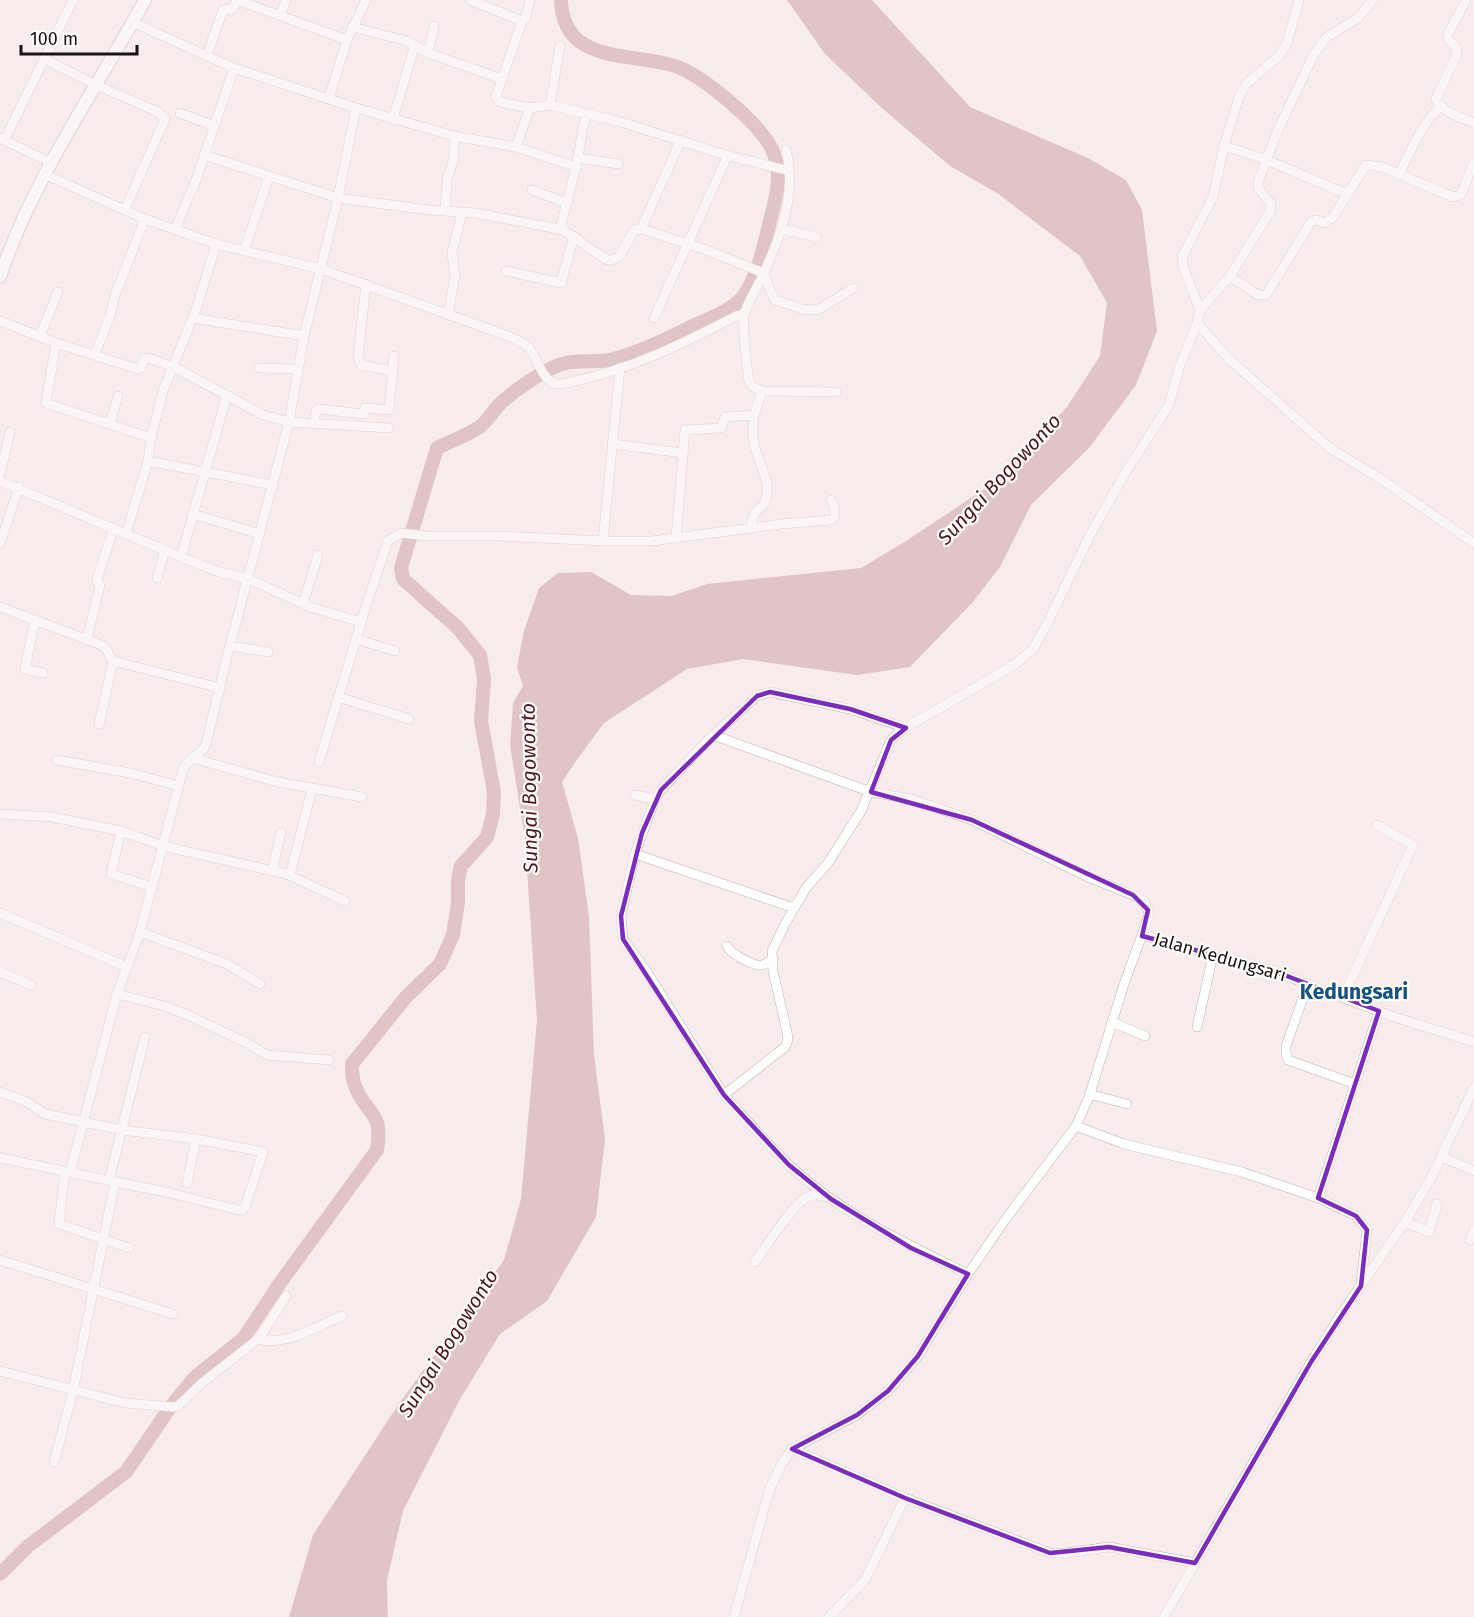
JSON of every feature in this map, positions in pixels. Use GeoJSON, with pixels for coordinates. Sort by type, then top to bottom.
{"type":"FeatureCollection","features":[{"type":"Feature","properties":{"kind":"main road"},"geometry":{"type":"LineString","coordinates":[[0,277],[4,249],[94,84],[145,0]]}},
{"type":"Feature","properties":{"kind":"street"},"geometry":{"type":"LineString","coordinates":[[73,0],[45,59],[2,139],[49,169],[145,219],[216,244],[321,269],[521,342],[530,350],[549,381],[561,384],[599,376],[671,350],[736,316],[744,315]]}},
{"type":"Feature","properties":{"kind":"street"},"geometry":{"type":"LineString","coordinates":[[207,55],[223,10],[233,9],[237,0],[347,40]]}},
{"type":"Feature","properties":{"kind":"street"},"geometry":{"type":"LineString","coordinates":[[280,15],[286,0]]}},
{"type":"Feature","properties":{"kind":"street"},"geometry":{"type":"LineString","coordinates":[[329,98],[347,40],[366,0]]}},
{"type":"Feature","properties":{"kind":"street"},"geometry":{"type":"LineString","coordinates":[[470,0],[522,21]]}},
{"type":"Feature","properties":{"kind":"street"},"geometry":{"type":"LineString","coordinates":[[530,0],[496,97],[500,102],[530,108],[550,105],[681,140],[764,166],[789,171]]}},
{"type":"Feature","properties":{"kind":"street"},"geometry":{"type":"LineString","coordinates":[[1200,310],[1183,267],[1182,257],[1213,197],[1224,146],[1239,97],[1246,84],[1280,55],[1287,43],[1299,0]]}},
{"type":"Feature","properties":{"kind":"street"},"geometry":{"type":"LineString","coordinates":[[724,1095],[785,1047],[788,1040],[772,960],[777,941],[806,888],[847,836],[871,792],[876,773],[891,740],[906,728],[1014,665],[1033,649],[1090,535],[1124,475],[1169,405],[1179,368],[1200,310],[1230,276],[1271,208],[1271,204],[1258,185],[1295,92],[1314,54],[1327,37],[1358,18],[1373,0]]}},
{"type":"Feature","properties":{"kind":"street"},"geometry":{"type":"LineString","coordinates":[[1474,2],[1466,0],[1448,34],[1448,39],[1456,47],[1457,54],[1437,97],[1437,102],[1450,113],[1474,123]]}},
{"type":"Feature","properties":{"kind":"street"},"geometry":{"type":"LineString","coordinates":[[132,22],[234,68],[393,119],[454,136],[516,147],[577,163],[618,164]]}},
{"type":"Feature","properties":{"kind":"street"},"geometry":{"type":"LineString","coordinates":[[428,53],[434,26]]}},
{"type":"Feature","properties":{"kind":"street"},"geometry":{"type":"LineString","coordinates":[[352,27],[415,45],[428,53],[502,79]]}},
{"type":"Feature","properties":{"kind":"street"},"geometry":{"type":"LineString","coordinates":[[393,119],[415,45]]}},
{"type":"Feature","properties":{"kind":"street"},"geometry":{"type":"LineString","coordinates":[[550,105],[560,46]]}},
{"type":"Feature","properties":{"kind":"street"},"geometry":{"type":"LineString","coordinates":[[45,59],[94,84],[158,112],[165,119],[125,209]]}},
{"type":"Feature","properties":{"kind":"street"},"geometry":{"type":"LineString","coordinates":[[175,229],[197,178],[234,68]]}},
{"type":"Feature","properties":{"kind":"street"},"geometry":{"type":"LineString","coordinates":[[1399,174],[1416,139],[1429,118],[1441,106]]}},
{"type":"Feature","properties":{"kind":"street"},"geometry":{"type":"LineString","coordinates":[[129,1248],[59,1224],[67,1172],[83,1122],[117,994],[140,932],[183,769],[186,763],[203,751],[206,744],[289,422],[304,336],[338,198],[356,108]]}},
{"type":"Feature","properties":{"kind":"street"},"geometry":{"type":"LineString","coordinates":[[516,147],[530,108]]}},
{"type":"Feature","properties":{"kind":"street"},"geometry":{"type":"LineString","coordinates":[[180,113],[214,126]]}},
{"type":"Feature","properties":{"kind":"street"},"geometry":{"type":"LineString","coordinates":[[560,230],[577,163],[586,114]]}},
{"type":"Feature","properties":{"kind":"street"},"geometry":{"type":"LineString","coordinates":[[445,211],[447,180],[454,158],[454,136]]}},
{"type":"Feature","properties":{"kind":"street"},"geometry":{"type":"LineString","coordinates":[[641,229],[681,140]]}},
{"type":"Feature","properties":{"kind":"street"},"geometry":{"type":"LineString","coordinates":[[1224,146],[1267,160],[1347,194]]}},
{"type":"Feature","properties":{"kind":"street"},"geometry":{"type":"LineString","coordinates":[[786,150],[789,191],[781,229],[774,252],[762,273],[744,315],[749,381],[753,387],[762,391],[836,392]]}},
{"type":"Feature","properties":{"kind":"street"},"geometry":{"type":"LineString","coordinates":[[204,155],[338,198],[505,218],[560,230],[574,236],[608,260],[615,260],[621,255],[630,235],[635,230],[641,229],[689,244],[762,273],[775,300],[802,309],[818,310],[854,288]]}},
{"type":"Feature","properties":{"kind":"street"},"geometry":{"type":"LineString","coordinates":[[654,318],[728,155]]}},
{"type":"Feature","properties":{"kind":"street"},"geometry":{"type":"LineString","coordinates":[[1230,276],[1258,296],[1266,295],[1311,222],[1328,221],[1366,165],[1376,165],[1457,197],[1462,192],[1474,162]]}},
{"type":"Feature","properties":{"kind":"street"},"geometry":{"type":"LineString","coordinates":[[244,251],[269,176]]}},
{"type":"Feature","properties":{"kind":"street"},"geometry":{"type":"LineString","coordinates":[[532,190],[567,203]]}},
{"type":"Feature","properties":{"kind":"street"},"geometry":{"type":"LineString","coordinates":[[448,315],[455,275],[452,253],[462,213]]}},
{"type":"Feature","properties":{"kind":"street"},"geometry":{"type":"LineString","coordinates":[[95,354],[145,219]]}},
{"type":"Feature","properties":{"kind":"street"},"geometry":{"type":"LineString","coordinates":[[781,229],[816,237]]}},
{"type":"Feature","properties":{"kind":"street"},"geometry":{"type":"LineString","coordinates":[[506,271],[561,283],[574,236]]}},
{"type":"Feature","properties":{"kind":"street"},"geometry":{"type":"LineString","coordinates":[[126,534],[148,461],[151,438],[163,391],[193,318],[216,244]]}},
{"type":"Feature","properties":{"kind":"street"},"geometry":{"type":"LineString","coordinates":[[366,284],[358,356],[361,365],[393,371]]}},
{"type":"Feature","properties":{"kind":"street"},"geometry":{"type":"LineString","coordinates":[[40,336],[58,292]]}},
{"type":"Feature","properties":{"kind":"street"},"geometry":{"type":"LineString","coordinates":[[193,318],[304,336]]}},
{"type":"Feature","properties":{"kind":"street"},"geometry":{"type":"LineString","coordinates":[[0,321],[57,343],[138,369],[141,368],[144,359],[148,358],[174,367],[263,415],[289,422],[389,428]]}},
{"type":"Feature","properties":{"kind":"street"},"geometry":{"type":"LineString","coordinates":[[1197,323],[1230,360],[1331,449],[1378,477],[1474,543]]}},
{"type":"Feature","properties":{"kind":"street"},"geometry":{"type":"LineString","coordinates":[[57,343],[46,403],[151,438]]}},
{"type":"Feature","properties":{"kind":"street"},"geometry":{"type":"LineString","coordinates":[[314,423],[318,409],[364,414],[365,408],[389,410],[394,356]]}},
{"type":"Feature","properties":{"kind":"street"},"geometry":{"type":"LineString","coordinates":[[259,368],[298,369]]}},
{"type":"Feature","properties":{"kind":"street"},"geometry":{"type":"LineString","coordinates":[[603,541],[620,368]]}},
{"type":"Feature","properties":{"kind":"street"},"geometry":{"type":"LineString","coordinates":[[750,528],[754,514],[769,496],[766,476],[754,446],[752,434],[754,415],[762,391]]}},
{"type":"Feature","properties":{"kind":"street"},"geometry":{"type":"LineString","coordinates":[[110,423],[118,396]]}},
{"type":"Feature","properties":{"kind":"street"},"geometry":{"type":"LineString","coordinates":[[181,557],[227,396]]}},
{"type":"Feature","properties":{"kind":"street"},"geometry":{"type":"LineString","coordinates":[[676,538],[686,430],[721,428],[725,417],[754,415]]}},
{"type":"Feature","properties":{"kind":"street"},"geometry":{"type":"LineString","coordinates":[[0,475],[10,432]]}},
{"type":"Feature","properties":{"kind":"street"},"geometry":{"type":"LineString","coordinates":[[612,444],[683,453]]}},
{"type":"Feature","properties":{"kind":"street"},"geometry":{"type":"LineString","coordinates":[[148,461],[273,485]]}},
{"type":"Feature","properties":{"kind":"street"},"geometry":{"type":"LineString","coordinates":[[0,481],[219,572],[249,579],[303,604],[361,622]]}},
{"type":"Feature","properties":{"kind":"street"},"geometry":{"type":"LineString","coordinates":[[0,543],[19,487]]}},
{"type":"Feature","properties":{"kind":"street"},"geometry":{"type":"LineString","coordinates":[[319,762],[388,541],[396,535],[407,533],[652,541],[831,520],[835,515],[835,508],[831,500]]}},
{"type":"Feature","properties":{"kind":"street"},"geometry":{"type":"LineString","coordinates":[[193,514],[260,534]]}},
{"type":"Feature","properties":{"kind":"street"},"geometry":{"type":"LineString","coordinates":[[87,639],[100,585],[97,582],[98,576],[114,528]]}},
{"type":"Feature","properties":{"kind":"street"},"geometry":{"type":"LineString","coordinates":[[157,578],[165,550]]}},
{"type":"Feature","properties":{"kind":"street"},"geometry":{"type":"LineString","coordinates":[[303,604],[318,555]]}},
{"type":"Feature","properties":{"kind":"street"},"geometry":{"type":"LineString","coordinates":[[0,607],[104,646],[113,661],[99,724]]}},
{"type":"Feature","properties":{"kind":"street"},"geometry":{"type":"LineString","coordinates":[[35,620],[25,669],[43,673]]}},
{"type":"Feature","properties":{"kind":"street"},"geometry":{"type":"LineString","coordinates":[[356,639],[395,651]]}},
{"type":"Feature","properties":{"kind":"street"},"geometry":{"type":"LineString","coordinates":[[230,646],[268,652]]}},
{"type":"Feature","properties":{"kind":"street"},"geometry":{"type":"LineString","coordinates":[[113,661],[220,688]]}},
{"type":"Feature","properties":{"kind":"street"},"geometry":{"type":"LineString","coordinates":[[906,728],[850,710],[770,692],[757,696],[682,766],[655,799],[635,854],[621,916],[623,939],[645,969],[724,1095],[789,1165],[831,1199],[911,1248],[968,1274]]}},
{"type":"Feature","properties":{"kind":"street"},"geometry":{"type":"LineString","coordinates":[[338,697],[409,719]]}},
{"type":"Feature","properties":{"kind":"street"},"geometry":{"type":"LineString","coordinates":[[713,735],[871,792]]}},
{"type":"Feature","properties":{"kind":"street"},"geometry":{"type":"LineString","coordinates":[[192,758],[312,789],[362,797]]}},
{"type":"Feature","properties":{"kind":"street"},"geometry":{"type":"LineString","coordinates":[[57,760],[130,773],[179,786]]}},
{"type":"Feature","properties":{"kind":"street"},"geometry":{"type":"LineString","coordinates":[[290,875],[312,789]]}},
{"type":"Feature","properties":{"kind":"street","name":"Jalan Kedungsari"},"geometry":{"type":"LineString","coordinates":[[871,792],[911,800],[972,820],[1086,876],[1132,895],[1144,902],[1148,910],[1149,915],[1142,936],[1271,970],[1379,1011],[1474,1042]]}},
{"type":"Feature","properties":{"kind":"street"},"geometry":{"type":"LineString","coordinates":[[635,795],[655,799]]}},
{"type":"Feature","properties":{"kind":"street"},"geometry":{"type":"LineString","coordinates":[[0,813],[52,817],[121,831],[163,846],[290,875],[345,901]]}},
{"type":"Feature","properties":{"kind":"street"},"geometry":{"type":"LineString","coordinates":[[1343,997],[1413,845],[1377,825]]}},
{"type":"Feature","properties":{"kind":"street"},"geometry":{"type":"LineString","coordinates":[[121,831],[111,874],[152,887]]}},
{"type":"Feature","properties":{"kind":"street"},"geometry":{"type":"LineString","coordinates":[[272,871],[281,833]]}},
{"type":"Feature","properties":{"kind":"street"},"geometry":{"type":"LineString","coordinates":[[635,854],[794,908]]}},
{"type":"Feature","properties":{"kind":"street"},"geometry":{"type":"LineString","coordinates":[[0,913],[127,967]]}},
{"type":"Feature","properties":{"kind":"street"},"geometry":{"type":"LineString","coordinates":[[140,932],[227,964],[261,984]]}},
{"type":"Feature","properties":{"kind":"street"},"geometry":{"type":"LineString","coordinates":[[734,1617],[770,1491],[782,1463],[792,1449],[857,1415],[888,1392],[918,1356],[968,1274],[1005,1220],[1076,1126],[1142,936]]}},
{"type":"Feature","properties":{"kind":"street"},"geometry":{"type":"LineString","coordinates":[[727,946],[732,952],[756,964],[762,965],[772,960]]}},
{"type":"Feature","properties":{"kind":"street"},"geometry":{"type":"LineString","coordinates":[[1197,1027],[1213,956]]}},
{"type":"Feature","properties":{"kind":"street"},"geometry":{"type":"LineString","coordinates":[[0,972],[31,985]]}},
{"type":"Feature","properties":{"kind":"street"},"geometry":{"type":"LineString","coordinates":[[1308,984],[1286,1046],[1288,1060],[1355,1084]]}},
{"type":"Feature","properties":{"kind":"street"},"geometry":{"type":"LineString","coordinates":[[117,994],[164,1006],[190,1016],[267,1055],[329,1059]]}},
{"type":"Feature","properties":{"kind":"street"},"geometry":{"type":"LineString","coordinates":[[1318,1198],[1379,1011]]}},
{"type":"Feature","properties":{"kind":"street"},"geometry":{"type":"LineString","coordinates":[[1112,1022],[1145,1036]]}},
{"type":"Feature","properties":{"kind":"street"},"geometry":{"type":"LineString","coordinates":[[54,1462],[73,1391],[122,1130],[145,1037]]}},
{"type":"Feature","properties":{"kind":"street"},"geometry":{"type":"LineString","coordinates":[[1164,1617],[1311,1362],[1405,1222],[1442,1157],[1474,1088]]}},
{"type":"Feature","properties":{"kind":"street"},"geometry":{"type":"LineString","coordinates":[[0,1092],[26,1101],[45,1114],[122,1130],[196,1139],[263,1152],[242,1210],[0,1158]]}},
{"type":"Feature","properties":{"kind":"street"},"geometry":{"type":"LineString","coordinates":[[1089,1094],[1127,1104]]}},
{"type":"Feature","properties":{"kind":"street"},"geometry":{"type":"LineString","coordinates":[[1076,1126],[1115,1141],[1242,1172],[1318,1198],[1356,1216],[1367,1230],[1360,1286]]}},
{"type":"Feature","properties":{"kind":"street"},"geometry":{"type":"LineString","coordinates":[[187,1183],[196,1139]]}},
{"type":"Feature","properties":{"kind":"street"},"geometry":{"type":"LineString","coordinates":[[1442,1157],[1474,1171]]}},
{"type":"Feature","properties":{"kind":"street"},"geometry":{"type":"LineString","coordinates":[[755,1262],[790,1214],[805,1198],[817,1195],[831,1199]]}},
{"type":"Feature","properties":{"kind":"street"},"geometry":{"type":"LineString","coordinates":[[1405,1222],[1429,1232],[1437,1204]]}},
{"type":"Feature","properties":{"kind":"street"},"geometry":{"type":"LineString","coordinates":[[1470,1240],[1474,1230]]}},
{"type":"Feature","properties":{"kind":"street"},"geometry":{"type":"LineString","coordinates":[[0,1260],[173,1314]]}},
{"type":"Feature","properties":{"kind":"street"},"geometry":{"type":"LineString","coordinates":[[0,1371],[125,1404],[178,1406],[202,1383],[257,1340],[286,1296]]}},
{"type":"Feature","properties":{"kind":"street"},"geometry":{"type":"LineString","coordinates":[[257,1340],[271,1342],[282,1340],[342,1316]]}},
{"type":"Feature","properties":{"kind":"street"},"geometry":{"type":"LineString","coordinates":[[792,1449],[906,1498],[1050,1553],[1109,1547],[1195,1563]]}},
{"type":"Feature","properties":{"kind":"street"},"geometry":{"type":"LineString","coordinates":[[829,1617],[865,1580],[906,1498]]}},
{"type":"Feature","properties":{"kind":"highlighted area"},"geometry":{"type":"Polygon","coordinates":[[[770,692],[850,709],[906,728],[891,740],[871,792],[972,820],[1133,895],[1148,910],[1142,936],[1271,970],[1379,1011],[1318,1198],[1356,1216],[1367,1230],[1361,1286],[1311,1362],[1195,1563],[1109,1547],[1050,1553],[905,1498],[792,1449],[857,1415],[888,1391],[918,1356],[968,1274],[911,1248],[831,1199],[789,1165],[724,1095],[623,939],[621,916],[642,833],[661,790],[757,696],[770,692]]]}},
{"type":"Feature","properties":{"kind":"water","name":"Sungai Bogowonto"},"geometry":{"type":"Polygon","coordinates":[[[787,0],[872,0],[970,107],[1088,158],[1126,180],[1142,210],[1157,331],[1136,385],[1089,448],[1031,505],[1000,567],[972,603],[910,667],[857,675],[743,659],[687,669],[604,723],[576,761],[562,782],[578,838],[589,917],[594,1055],[605,1139],[596,1217],[547,1301],[500,1334],[460,1399],[403,1511],[387,1580],[388,1617],[289,1617],[313,1535],[398,1405],[504,1260],[521,1199],[537,1020],[525,839],[510,745],[513,703],[523,686],[517,667],[524,631],[539,588],[558,573],[591,572],[631,595],[672,596],[707,584],[861,568],[995,482],[1067,407],[1100,356],[1107,303],[1080,256],[997,193],[950,166],[883,109],[825,54],[787,0]]]}},
{"type":"Feature","properties":{"kind":"waterway"},"geometry":{"type":"LineString","coordinates":[[0,1574],[27,1547],[126,1472],[169,1409],[195,1377],[243,1339],[280,1283],[377,1150],[378,1126],[358,1093],[354,1083],[352,1064],[406,997],[440,964],[453,935],[461,866],[487,837],[493,814],[494,792],[481,721],[484,679],[480,655],[458,628],[403,579],[401,568],[437,448],[481,426],[512,394],[552,368],[565,363],[609,360],[631,353],[725,311],[740,300],[750,285],[758,266],[778,182],[774,154],[759,130],[718,92],[678,67],[604,53],[588,46],[574,36],[565,21],[561,0]]}},
{"type":"Feature","properties":{"kind":"district","name":"Kedungsari"},"geometry":{"type":"Point","coordinates":[1354,992]}}]}
